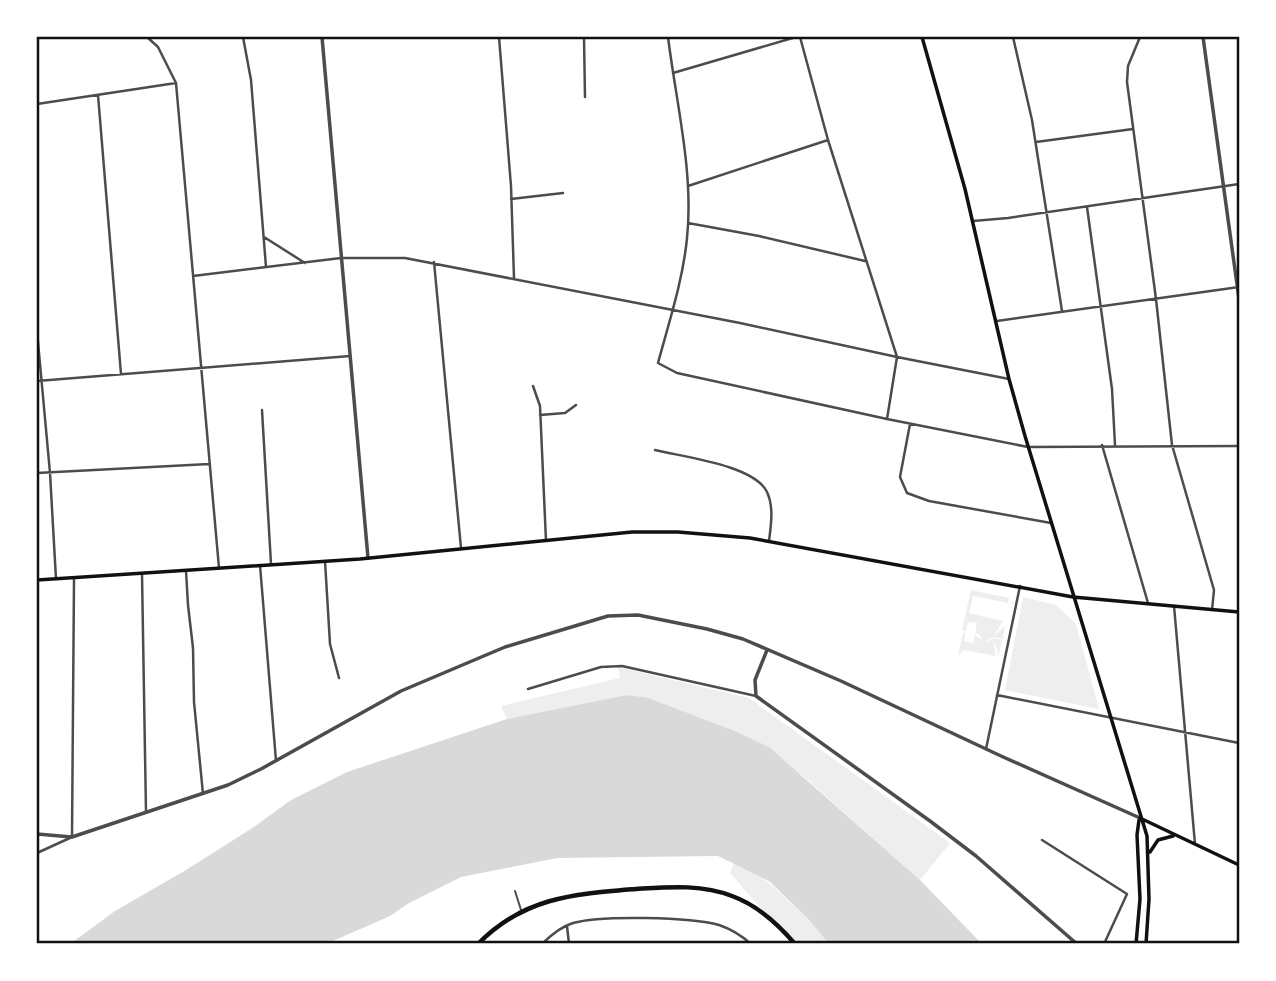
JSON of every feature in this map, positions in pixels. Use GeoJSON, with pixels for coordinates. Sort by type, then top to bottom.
{"type":"FeatureCollection","features":[{"type":"Feature","properties":{"kind":"main road"},"geometry":{"type":"LineString","coordinates":[[922,37],[973,221],[1009,379],[1028,447],[1147,836],[1149,899],[1146,944]]}},
{"type":"Feature","properties":{"kind":"main road"},"geometry":{"type":"LineString","coordinates":[[37,580],[368,558],[662,531],[769,541],[1073,597],[1239,612]]}},
{"type":"Feature","properties":{"kind":"main road"},"geometry":{"type":"LineString","coordinates":[[1140,818],[1239,865]]}},
{"type":"Feature","properties":{"kind":"main road"},"geometry":{"type":"LineString","coordinates":[[1136,944],[1140,818]]}},
{"type":"Feature","properties":{"kind":"main road"},"geometry":{"type":"LineString","coordinates":[[1149,858],[1158,840],[1168,836],[1182,839]]}},
{"type":"Feature","properties":{"kind":"main road"},"geometry":{"type":"LineString","coordinates":[[478,944],[500,924],[522,911],[554,898],[695,887],[720,892],[745,902],[776,923],[795,944]]}},
{"type":"Feature","properties":{"kind":"street"},"geometry":{"type":"LineString","coordinates":[[146,37],[158,47],[176,83],[219,568]]}},
{"type":"Feature","properties":{"kind":"street"},"geometry":{"type":"LineString","coordinates":[[243,37],[251,80],[267,267]]}},
{"type":"Feature","properties":{"kind":"street"},"geometry":{"type":"LineString","coordinates":[[322,37],[368,558]]}},
{"type":"Feature","properties":{"kind":"street"},"geometry":{"type":"LineString","coordinates":[[499,37],[514,278]]}},
{"type":"Feature","properties":{"kind":"street"},"geometry":{"type":"LineString","coordinates":[[584,37],[585,97]]}},
{"type":"Feature","properties":{"kind":"street"},"geometry":{"type":"LineString","coordinates":[[668,37],[688,186],[688,223],[681,275],[658,363],[677,373],[1028,447],[1239,446]]}},
{"type":"Feature","properties":{"kind":"street"},"geometry":{"type":"LineString","coordinates":[[673,73],[798,37],[865,261],[897,357],[887,419]]}},
{"type":"Feature","properties":{"kind":"street"},"geometry":{"type":"LineString","coordinates":[[1013,37],[1024,79],[1062,311]]}},
{"type":"Feature","properties":{"kind":"street"},"geometry":{"type":"LineString","coordinates":[[1140,37],[1127,73],[1172,445],[1214,590],[1212,610]]}},
{"type":"Feature","properties":{"kind":"street"},"geometry":{"type":"LineString","coordinates":[[1203,37],[1239,299]]}},
{"type":"Feature","properties":{"kind":"street"},"geometry":{"type":"LineString","coordinates":[[37,104],[176,83]]}},
{"type":"Feature","properties":{"kind":"street"},"geometry":{"type":"LineString","coordinates":[[98,95],[121,374]]}},
{"type":"Feature","properties":{"kind":"street"},"geometry":{"type":"LineString","coordinates":[[1035,142],[1133,129]]}},
{"type":"Feature","properties":{"kind":"street"},"geometry":{"type":"LineString","coordinates":[[688,186],[828,140]]}},
{"type":"Feature","properties":{"kind":"street"},"geometry":{"type":"LineString","coordinates":[[973,221],[1239,184]]}},
{"type":"Feature","properties":{"kind":"street"},"geometry":{"type":"LineString","coordinates":[[511,199],[547,197],[563,193]]}},
{"type":"Feature","properties":{"kind":"street"},"geometry":{"type":"LineString","coordinates":[[1087,207],[1114,407],[1115,445]]}},
{"type":"Feature","properties":{"kind":"street"},"geometry":{"type":"LineString","coordinates":[[688,223],[865,261]]}},
{"type":"Feature","properties":{"kind":"street"},"geometry":{"type":"LineString","coordinates":[[264,237],[305,262]]}},
{"type":"Feature","properties":{"kind":"street"},"geometry":{"type":"LineString","coordinates":[[193,276],[341,258],[378,256],[434,262],[1009,379]]}},
{"type":"Feature","properties":{"kind":"street"},"geometry":{"type":"LineString","coordinates":[[434,262],[461,550]]}},
{"type":"Feature","properties":{"kind":"street"},"geometry":{"type":"LineString","coordinates":[[996,322],[1238,287]]}},
{"type":"Feature","properties":{"kind":"street"},"geometry":{"type":"LineString","coordinates":[[37,331],[39,381],[50,473],[56,579]]}},
{"type":"Feature","properties":{"kind":"street"},"geometry":{"type":"LineString","coordinates":[[39,381],[350,356]]}},
{"type":"Feature","properties":{"kind":"street"},"geometry":{"type":"LineString","coordinates":[[533,386],[538,395],[540,415],[547,541]]}},
{"type":"Feature","properties":{"kind":"street"},"geometry":{"type":"LineString","coordinates":[[540,415],[565,412],[576,405]]}},
{"type":"Feature","properties":{"kind":"street"},"geometry":{"type":"LineString","coordinates":[[262,410],[271,565]]}},
{"type":"Feature","properties":{"kind":"street"},"geometry":{"type":"LineString","coordinates":[[910,423],[900,477],[906,493],[929,502],[1051,523]]}},
{"type":"Feature","properties":{"kind":"street"},"geometry":{"type":"LineString","coordinates":[[1102,445],[1148,604]]}},
{"type":"Feature","properties":{"kind":"street"},"geometry":{"type":"LineString","coordinates":[[655,450],[745,473],[761,483],[769,496],[771,508],[769,541]]}},
{"type":"Feature","properties":{"kind":"street"},"geometry":{"type":"LineString","coordinates":[[37,473],[209,464]]}},
{"type":"Feature","properties":{"kind":"street"},"geometry":{"type":"LineString","coordinates":[[325,561],[330,644],[339,677]]}},
{"type":"Feature","properties":{"kind":"street"},"geometry":{"type":"LineString","coordinates":[[260,565],[276,761]]}},
{"type":"Feature","properties":{"kind":"street"},"geometry":{"type":"LineString","coordinates":[[186,570],[203,794]]}},
{"type":"Feature","properties":{"kind":"street"},"geometry":{"type":"LineString","coordinates":[[142,573],[146,813]]}},
{"type":"Feature","properties":{"kind":"street"},"geometry":{"type":"LineString","coordinates":[[72,838],[74,578]]}},
{"type":"Feature","properties":{"kind":"street"},"geometry":{"type":"LineString","coordinates":[[986,749],[1020,586]]}},
{"type":"Feature","properties":{"kind":"street"},"geometry":{"type":"LineString","coordinates":[[1174,606],[1195,845]]}},
{"type":"Feature","properties":{"kind":"street"},"geometry":{"type":"LineString","coordinates":[[37,853],[72,838],[228,785],[401,691],[505,647],[608,616],[638,615],[718,631],[767,650],[841,681],[1140,818]]}},
{"type":"Feature","properties":{"kind":"street"},"geometry":{"type":"LineString","coordinates":[[757,696],[755,680],[767,650]]}},
{"type":"Feature","properties":{"kind":"street"},"geometry":{"type":"LineString","coordinates":[[528,689],[601,667],[622,666],[757,696],[976,856],[1077,944]]}},
{"type":"Feature","properties":{"kind":"street"},"geometry":{"type":"LineString","coordinates":[[997,695],[1239,743]]}},
{"type":"Feature","properties":{"kind":"street"},"geometry":{"type":"LineString","coordinates":[[37,834],[72,838]]}},
{"type":"Feature","properties":{"kind":"street"},"geometry":{"type":"LineString","coordinates":[[1042,840],[1127,894],[1104,944]]}},
{"type":"Feature","properties":{"kind":"street"},"geometry":{"type":"LineString","coordinates":[[37,877],[37,889]]}},
{"type":"Feature","properties":{"kind":"street"},"geometry":{"type":"LineString","coordinates":[[542,944],[556,931],[574,923],[612,919],[697,921],[730,929],[751,944]]}},
{"type":"Feature","properties":{"kind":"street"},"geometry":{"type":"LineString","coordinates":[[567,926],[569,944]]}},
{"type":"Feature","properties":{"kind":"lane"},"geometry":{"type":"LineString","coordinates":[[515,891],[522,911]]}},
{"type":"Feature","properties":{"kind":"shaded area"},"geometry":{"type":"Polygon","coordinates":[[[971,590],[1009,598],[1008,603],[973,596],[969,613],[1003,621],[994,636],[1005,626],[1003,639],[993,637],[983,641],[987,642],[994,638],[1002,640],[998,658],[993,641],[996,656],[964,650],[958,656],[963,633],[964,641],[973,643],[975,635],[982,640],[979,634],[975,633],[977,623],[968,622],[966,631],[962,630],[971,590]]]}},
{"type":"Feature","properties":{"kind":"shaded area"},"geometry":{"type":"Polygon","coordinates":[[[1023,597],[1056,605],[1076,624],[1099,709],[1005,690],[1023,597]]]}},
{"type":"Feature","properties":{"kind":"shaded area"},"geometry":{"type":"Polygon","coordinates":[[[618,667],[749,698],[950,843],[920,880],[801,774],[627,695],[507,719],[501,706],[620,678],[618,667]]]}},
{"type":"Feature","properties":{"kind":"shaded area"},"geometry":{"type":"Polygon","coordinates":[[[627,695],[648,698],[769,747],[920,880],[982,944],[829,944],[811,922],[769,881],[718,856],[557,858],[461,877],[409,903],[390,916],[326,944],[70,944],[115,911],[186,870],[291,800],[347,772],[507,719],[627,695]]]}},
{"type":"Feature","properties":{"kind":"shaded area"},"geometry":{"type":"Polygon","coordinates":[[[736,857],[747,863],[835,944],[792,944],[730,873],[736,857]]]}}]}
